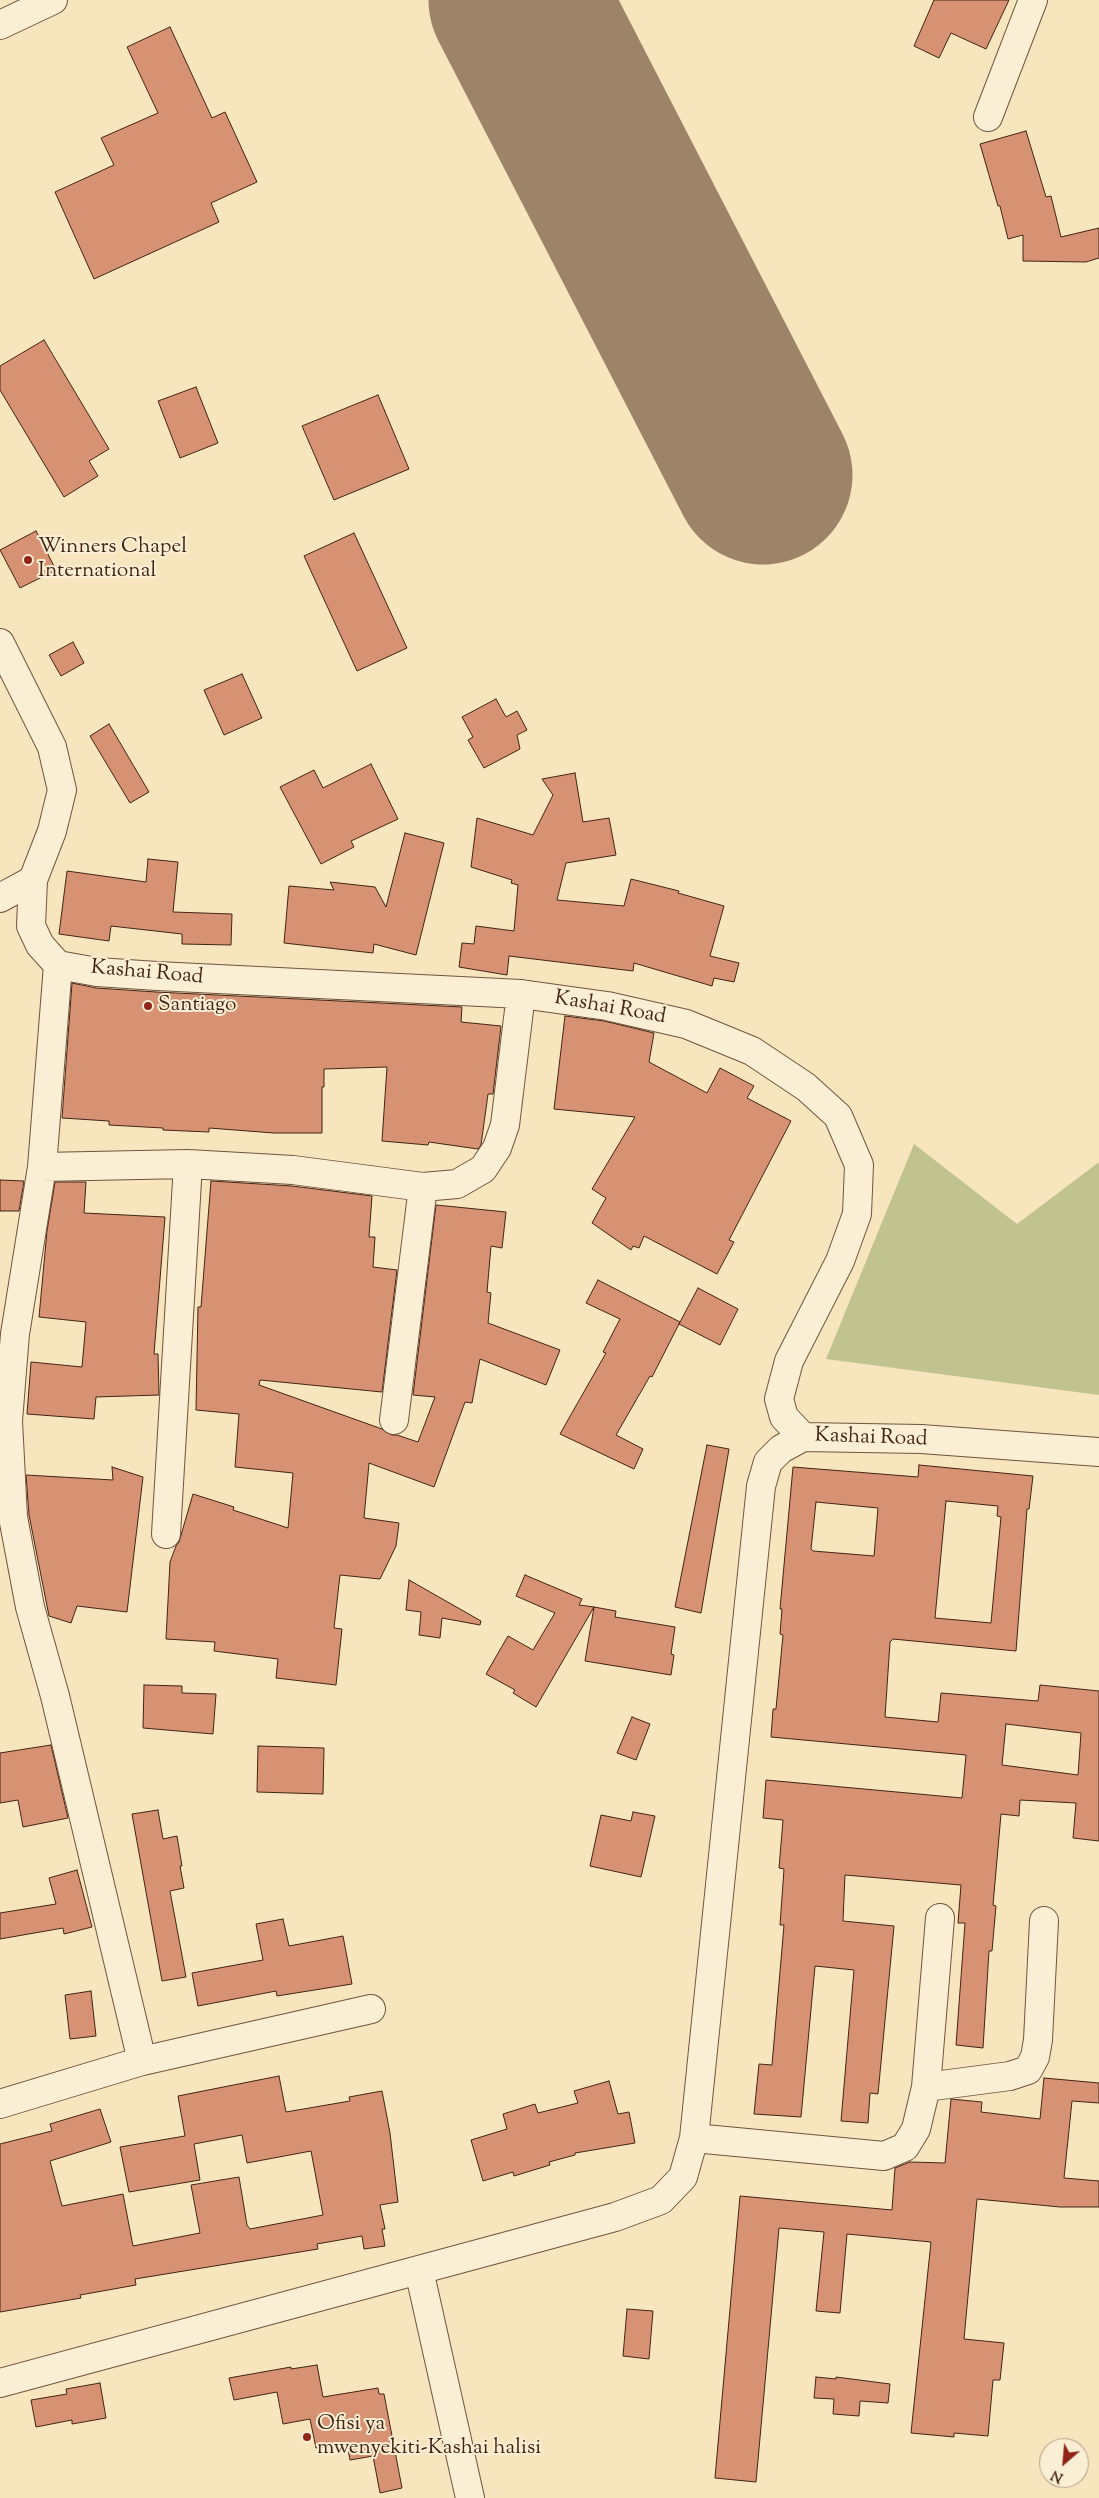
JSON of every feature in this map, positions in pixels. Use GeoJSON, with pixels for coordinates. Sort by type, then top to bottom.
{"type":"FeatureCollection","features":[{"type":"Feature","properties":{"kind":"street"},"geometry":{"type":"LineString","coordinates":[[0,25],[53,0]]}},
{"type":"Feature","properties":{"kind":"street"},"geometry":{"type":"LineString","coordinates":[[988,117],[1033,0]]}},
{"type":"Feature","properties":{"kind":"street"},"geometry":{"type":"LineString","coordinates":[[0,643],[8,675],[52,747],[62,790],[52,832],[33,880],[31,926],[40,945],[58,965],[42,1167],[15,1334],[8,1421],[13,1517],[30,1607],[55,1696],[142,2061]]}},
{"type":"Feature","properties":{"kind":"street"},"geometry":{"type":"LineString","coordinates":[[0,898],[33,880]]}},
{"type":"Feature","properties":{"kind":"street","name":"Kashai Road"},"geometry":{"type":"LineString","coordinates":[[58,965],[98,972],[157,976],[521,994],[607,1006],[686,1024],[752,1051],[806,1087],[838,1116],[860,1166],[857,1214],[840,1261],[789,1361],[779,1399],[784,1417],[803,1437],[921,1439],[1099,1452]]}},
{"type":"Feature","properties":{"kind":"street"},"geometry":{"type":"LineString","coordinates":[[42,1167],[188,1164],[293,1170],[423,1187],[457,1184],[483,1169],[497,1148],[505,1126],[521,994]]}},
{"type":"Feature","properties":{"kind":"street"},"geometry":{"type":"LineString","coordinates":[[166,1534],[188,1164]]}},
{"type":"Feature","properties":{"kind":"street"},"geometry":{"type":"LineString","coordinates":[[394,1420],[423,1187]]}},
{"type":"Feature","properties":{"kind":"street"},"geometry":{"type":"LineString","coordinates":[[0,2383],[615,2217],[661,2200],[683,2177],[694,2138],[761,1486],[768,1462],[781,1449],[803,1437]]}},
{"type":"Feature","properties":{"kind":"street"},"geometry":{"type":"LineString","coordinates":[[694,2138],[884,2156],[905,2147],[916,2129],[926,2087],[940,1918]]}},
{"type":"Feature","properties":{"kind":"street"},"geometry":{"type":"LineString","coordinates":[[926,2087],[1010,2076],[1028,2070],[1035,2057],[1038,2040],[1044,1921]]}},
{"type":"Feature","properties":{"kind":"street"},"geometry":{"type":"LineString","coordinates":[[0,2104],[142,2061],[370,2009]]}},
{"type":"Feature","properties":{"kind":"street"},"geometry":{"type":"LineString","coordinates":[[419,2270],[470,2498]]}},
{"type":"Feature","properties":{"kind":"green space"},"geometry":{"type":"Polygon","coordinates":[[[914,1144],[1017,1224],[1099,1162],[1099,1395],[826,1359],[914,1144]]]}},
{"type":"Feature","properties":{"kind":"building"},"geometry":{"type":"Polygon","coordinates":[[[934,0],[1009,0],[986,49],[951,33],[939,58],[914,46],[934,0]]]}},
{"type":"Feature","properties":{"kind":"building"},"geometry":{"type":"Polygon","coordinates":[[[170,27],[212,118],[225,112],[257,182],[211,203],[219,222],[94,279],[55,192],[114,165],[101,138],[158,113],[127,47],[170,27]]]}},
{"type":"Feature","properties":{"kind":"building"},"geometry":{"type":"Polygon","coordinates":[[[1026,131],[1046,197],[1051,196],[1061,237],[1099,228],[1099,258],[1086,262],[1023,261],[1023,235],[1008,239],[1000,206],[998,206],[980,144],[1026,131]]]}},
{"type":"Feature","properties":{"kind":"building"},"geometry":{"type":"Polygon","coordinates":[[[44,340],[109,449],[89,461],[98,476],[64,497],[0,390],[0,366],[44,340]]]}},
{"type":"Feature","properties":{"kind":"building"},"geometry":{"type":"Polygon","coordinates":[[[196,387],[218,443],[180,458],[158,401],[196,387]]]}},
{"type":"Feature","properties":{"kind":"building"},"geometry":{"type":"Polygon","coordinates":[[[378,395],[409,469],[334,500],[302,426],[378,395]]]}},
{"type":"Feature","properties":{"kind":"building","name":"Winners Chapel International"},"geometry":{"type":"Polygon","coordinates":[[[36,531],[56,570],[20,588],[0,550],[36,531]]]}},
{"type":"Feature","properties":{"kind":"building"},"geometry":{"type":"Polygon","coordinates":[[[354,533],[407,648],[357,671],[304,556],[354,533]]]}},
{"type":"Feature","properties":{"kind":"building"},"geometry":{"type":"Polygon","coordinates":[[[73,642],[84,663],[61,676],[49,655],[73,642]]]}},
{"type":"Feature","properties":{"kind":"building"},"geometry":{"type":"Polygon","coordinates":[[[242,674],[262,718],[224,735],[204,690],[242,674]]]}},
{"type":"Feature","properties":{"kind":"building"},"geometry":{"type":"Polygon","coordinates":[[[496,699],[506,717],[517,711],[527,730],[517,735],[520,749],[484,768],[468,740],[473,737],[462,717],[496,699]]]}},
{"type":"Feature","properties":{"kind":"building"},"geometry":{"type":"Polygon","coordinates":[[[109,724],[149,792],[130,803],[90,736],[109,724]]]}},
{"type":"Feature","properties":{"kind":"building"},"geometry":{"type":"Polygon","coordinates":[[[371,764],[398,819],[351,841],[354,847],[321,864],[280,787],[314,770],[323,788],[371,764]]]}},
{"type":"Feature","properties":{"kind":"building"},"geometry":{"type":"Polygon","coordinates":[[[575,773],[583,822],[609,818],[616,855],[566,863],[557,900],[624,906],[631,879],[679,891],[678,893],[724,906],[710,956],[739,963],[734,982],[714,978],[712,986],[634,963],[633,971],[509,956],[507,975],[459,967],[462,943],[474,944],[476,926],[514,931],[518,885],[511,883],[512,880],[471,867],[477,818],[533,835],[553,795],[542,779],[575,773]]]}},
{"type":"Feature","properties":{"kind":"building"},"geometry":{"type":"Polygon","coordinates":[[[405,833],[444,843],[416,955],[374,944],[373,953],[284,943],[289,886],[334,890],[330,882],[375,887],[386,907],[405,833]]]}},
{"type":"Feature","properties":{"kind":"building"},"geometry":{"type":"Polygon","coordinates":[[[148,859],[178,862],[173,912],[232,914],[231,945],[182,944],[182,934],[111,926],[109,941],[59,934],[67,871],[146,882],[148,859]]]}},
{"type":"Feature","properties":{"kind":"building"},"geometry":{"type":"Polygon","coordinates":[[[72,983],[96,988],[156,992],[462,1007],[461,1022],[501,1026],[493,1094],[488,1094],[481,1145],[478,1149],[429,1142],[428,1145],[382,1141],[387,1067],[324,1069],[322,1133],[274,1133],[209,1128],[209,1132],[163,1130],[163,1128],[109,1125],[109,1121],[62,1118],[72,983]]]}},
{"type":"Feature","properties":{"kind":"building"},"geometry":{"type":"Polygon","coordinates":[[[565,1016],[604,1021],[654,1033],[649,1062],[707,1093],[720,1068],[754,1086],[747,1098],[791,1121],[729,1240],[734,1242],[717,1274],[644,1236],[639,1248],[633,1246],[631,1250],[592,1223],[606,1198],[592,1189],[635,1117],[554,1109],[565,1016]]]}},
{"type":"Feature","properties":{"kind":"building"},"geometry":{"type":"Polygon","coordinates":[[[0,1180],[24,1181],[19,1211],[0,1211],[0,1180]]]}},
{"type":"Feature","properties":{"kind":"building"},"geometry":{"type":"Polygon","coordinates":[[[211,1181],[292,1186],[372,1196],[369,1237],[375,1237],[373,1267],[397,1270],[382,1392],[260,1380],[259,1385],[382,1429],[392,1435],[418,1442],[435,1397],[413,1395],[436,1205],[506,1212],[502,1248],[491,1246],[487,1292],[491,1293],[488,1323],[560,1350],[546,1385],[480,1359],[472,1403],[465,1402],[434,1487],[369,1463],[364,1518],[399,1523],[396,1546],[380,1579],[340,1575],[334,1628],[342,1629],[336,1685],[276,1678],[278,1659],[214,1651],[215,1642],[166,1639],[170,1562],[179,1542],[193,1494],[234,1507],[233,1510],[288,1528],[293,1473],[235,1467],[239,1414],[196,1410],[198,1307],[201,1307],[211,1181]]]}},
{"type":"Feature","properties":{"kind":"building"},"geometry":{"type":"Polygon","coordinates":[[[55,1182],[86,1182],[84,1213],[165,1217],[154,1354],[158,1354],[159,1395],[96,1397],[94,1419],[27,1414],[31,1362],[82,1367],[86,1322],[39,1317],[47,1231],[55,1182]]]}},
{"type":"Feature","properties":{"kind":"building"},"geometry":{"type":"Polygon","coordinates":[[[598,1280],[680,1322],[652,1377],[650,1376],[616,1435],[643,1449],[634,1469],[560,1434],[606,1353],[603,1352],[620,1319],[586,1303],[598,1280]]]}},
{"type":"Feature","properties":{"kind":"building"},"geometry":{"type":"Polygon","coordinates":[[[698,1288],[738,1309],[720,1345],[679,1324],[698,1288]]]}},
{"type":"Feature","properties":{"kind":"building"},"geometry":{"type":"Polygon","coordinates":[[[707,1445],[729,1449],[701,1613],[675,1607],[707,1445]]]}},
{"type":"Feature","properties":{"kind":"building"},"geometry":{"type":"Polygon","coordinates":[[[919,1465],[1033,1476],[1029,1509],[1027,1509],[1016,1651],[893,1639],[890,1642],[885,1717],[938,1722],[941,1693],[1038,1701],[1040,1685],[1099,1691],[1099,1841],[1073,1838],[1076,1803],[1020,1800],[1019,1816],[1001,1814],[993,1905],[996,1906],[992,1951],[989,1951],[983,2048],[956,2045],[965,1923],[958,1923],[961,1885],[845,1875],[843,1921],[894,1926],[878,2094],[870,2093],[868,2123],[841,2121],[854,1970],[815,1966],[801,2117],[754,2114],[759,2064],[772,2065],[784,1925],[780,1925],[784,1869],[779,1868],[783,1820],[763,1818],[766,1780],[962,1798],[966,1755],[771,1737],[773,1709],[776,1709],[783,1635],[780,1634],[782,1609],[780,1609],[793,1467],[918,1477],[919,1465]],[[946,1501],[935,1618],[991,1623],[1001,1517],[997,1516],[998,1506],[946,1501]],[[816,1502],[811,1549],[813,1551],[874,1556],[878,1508],[816,1502]],[[1006,1724],[1002,1765],[1078,1775],[1081,1733],[1006,1724]]]}},
{"type":"Feature","properties":{"kind":"building"},"geometry":{"type":"Polygon","coordinates":[[[112,1467],[143,1477],[127,1612],[77,1606],[71,1623],[49,1616],[29,1515],[26,1475],[113,1480],[112,1467]]]}},
{"type":"Feature","properties":{"kind":"building"},"geometry":{"type":"Polygon","coordinates":[[[525,1575],[582,1599],[579,1605],[594,1607],[536,1707],[513,1693],[515,1690],[486,1674],[508,1636],[533,1650],[555,1613],[516,1596],[525,1575]]]}},
{"type":"Feature","properties":{"kind":"building"},"geometry":{"type":"Polygon","coordinates":[[[409,1580],[481,1621],[480,1625],[442,1618],[440,1638],[419,1635],[421,1612],[406,1610],[409,1580]]]}},
{"type":"Feature","properties":{"kind":"building"},"geometry":{"type":"Polygon","coordinates":[[[594,1607],[616,1611],[615,1617],[675,1627],[671,1654],[674,1655],[671,1675],[585,1661],[594,1607]]]}},
{"type":"Feature","properties":{"kind":"building"},"geometry":{"type":"Polygon","coordinates":[[[144,1685],[182,1686],[182,1693],[216,1694],[213,1734],[143,1728],[144,1685]]]}},
{"type":"Feature","properties":{"kind":"building"},"geometry":{"type":"Polygon","coordinates":[[[632,1717],[650,1724],[636,1760],[617,1753],[632,1717]]]}},
{"type":"Feature","properties":{"kind":"building"},"geometry":{"type":"Polygon","coordinates":[[[51,1745],[68,1818],[23,1827],[18,1800],[0,1803],[0,1753],[51,1745]]]}},
{"type":"Feature","properties":{"kind":"building"},"geometry":{"type":"Polygon","coordinates":[[[258,1746],[324,1748],[323,1794],[257,1792],[258,1746]]]}},
{"type":"Feature","properties":{"kind":"building"},"geometry":{"type":"Polygon","coordinates":[[[158,1810],[163,1839],[177,1836],[184,1888],[170,1891],[186,1977],[162,1981],[132,1814],[158,1810]]]}},
{"type":"Feature","properties":{"kind":"building"},"geometry":{"type":"Polygon","coordinates":[[[633,1812],[655,1816],[641,1877],[590,1866],[601,1815],[631,1821],[633,1812]]]}},
{"type":"Feature","properties":{"kind":"building"},"geometry":{"type":"Polygon","coordinates":[[[77,1870],[92,1927],[64,1934],[63,1928],[0,1939],[0,1913],[56,1904],[49,1878],[77,1870]]]}},
{"type":"Feature","properties":{"kind":"building"},"geometry":{"type":"Polygon","coordinates":[[[283,1919],[289,1946],[343,1936],[352,1984],[277,1996],[276,1991],[198,2006],[192,1973],[263,1960],[256,1924],[283,1919]]]}},
{"type":"Feature","properties":{"kind":"building"},"geometry":{"type":"Polygon","coordinates":[[[91,1991],[96,2036],[70,2039],[65,1995],[91,1991]]]}},
{"type":"Feature","properties":{"kind":"building"},"geometry":{"type":"Polygon","coordinates":[[[279,2076],[286,2112],[350,2101],[349,2097],[382,2091],[390,2133],[398,2202],[380,2205],[385,2229],[382,2229],[385,2246],[364,2249],[362,2236],[317,2244],[318,2249],[135,2279],[136,2285],[80,2295],[81,2298],[0,2312],[0,2144],[52,2131],[50,2124],[100,2109],[111,2142],[50,2161],[62,2206],[123,2194],[133,2246],[200,2233],[191,2185],[239,2177],[247,2225],[250,2229],[323,2215],[311,2151],[247,2163],[242,2135],[194,2144],[200,2180],[129,2192],[120,2147],[185,2136],[178,2096],[279,2076]]]}},
{"type":"Feature","properties":{"kind":"building"},"geometry":{"type":"Polygon","coordinates":[[[1044,2078],[1099,2083],[1099,2103],[1072,2101],[1064,2178],[1099,2181],[1099,2207],[1060,2207],[977,2199],[964,2339],[1004,2343],[1000,2380],[993,2380],[988,2436],[954,2433],[954,2437],[911,2433],[931,2242],[847,2234],[840,2313],[816,2311],[824,2232],[779,2228],[756,2482],[715,2478],[740,2196],[892,2210],[895,2168],[910,2162],[945,2163],[951,2099],[982,2102],[981,2112],[1040,2119],[1044,2078]]]}},
{"type":"Feature","properties":{"kind":"building"},"geometry":{"type":"Polygon","coordinates":[[[609,2081],[618,2114],[629,2112],[635,2143],[575,2153],[575,2155],[549,2162],[550,2165],[514,2176],[513,2172],[483,2181],[471,2140],[507,2129],[503,2114],[535,2104],[538,2113],[578,2103],[574,2091],[609,2081]]]}},
{"type":"Feature","properties":{"kind":"building"},"geometry":{"type":"Polygon","coordinates":[[[627,2309],[653,2311],[649,2359],[623,2356],[627,2309]]]}},
{"type":"Feature","properties":{"kind":"building"},"geometry":{"type":"Polygon","coordinates":[[[317,2365],[323,2397],[378,2388],[379,2394],[384,2394],[402,2488],[380,2493],[373,2456],[350,2460],[347,2444],[316,2448],[310,2419],[283,2424],[277,2392],[234,2400],[229,2378],[291,2367],[291,2369],[317,2365]]]}},
{"type":"Feature","properties":{"kind":"building"},"geometry":{"type":"Polygon","coordinates":[[[816,2377],[836,2379],[836,2377],[890,2384],[888,2403],[860,2401],[859,2416],[833,2414],[834,2399],[814,2398],[816,2377]]]}},
{"type":"Feature","properties":{"kind":"building"},"geometry":{"type":"Polygon","coordinates":[[[100,2383],[106,2418],[72,2424],[72,2420],[36,2427],[31,2400],[67,2394],[66,2389],[100,2383]]]}},
{"type":"Feature","properties":{"kind":"runway"},"geometry":{"type":"LineString","coordinates":[[518,0],[763,475]]}},
{"type":"Feature","properties":{"kind":"place","name":"Winners Chapel International"},"geometry":{"type":"Point","coordinates":[28,560]}},
{"type":"Feature","properties":{"kind":"place","name":"Santiago"},"geometry":{"type":"Point","coordinates":[148,1006]}},
{"type":"Feature","properties":{"kind":"place","name":"Ofisi ya mwenyekiti-Kashai halisi"},"geometry":{"type":"Point","coordinates":[307,2437]}}]}
